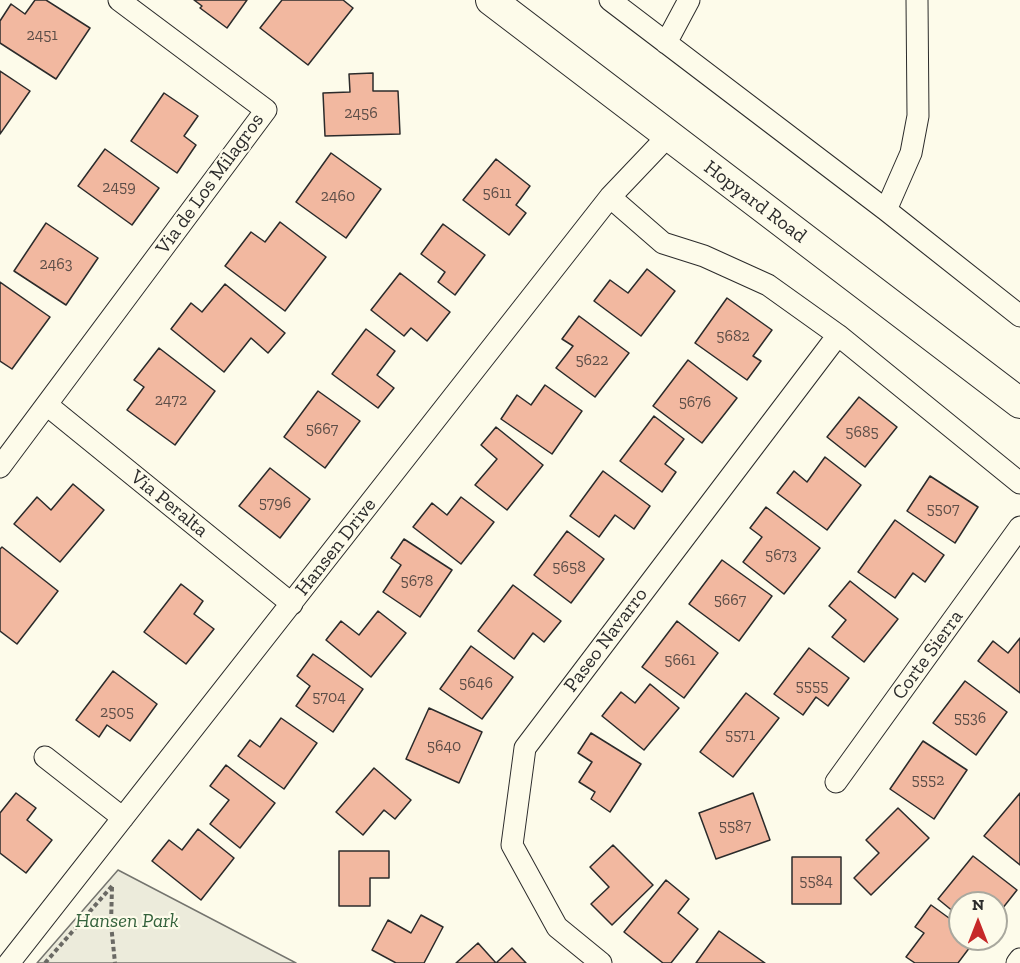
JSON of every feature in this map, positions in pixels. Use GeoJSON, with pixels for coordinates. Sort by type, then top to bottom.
{"type":"FeatureCollection","features":[{"type":"Feature","properties":{"kind":"main road","name":"Hopyard Road"},"geometry":{"type":"LineString","coordinates":[[491,0],[1020,403]]}},
{"type":"Feature","properties":{"kind":"street","name":"Via de Los Milagros"},"geometry":{"type":"LineString","coordinates":[[47,405],[266,110],[119,0]]}},
{"type":"Feature","properties":{"kind":"street"},"geometry":{"type":"LineString","coordinates":[[610,0],[886,210],[1020,316]]}},
{"type":"Feature","properties":{"kind":"street"},"geometry":{"type":"LineString","coordinates":[[666,43],[689,0]]}},
{"type":"Feature","properties":{"kind":"street"},"geometry":{"type":"LineString","coordinates":[[886,210],[911,153],[918,116],[917,0]]}},
{"type":"Feature","properties":{"kind":"street","name":"Hansen Drive"},"geometry":{"type":"LineString","coordinates":[[9,963],[610,197],[668,136]]}},
{"type":"Feature","properties":{"kind":"street"},"geometry":{"type":"LineString","coordinates":[[610,197],[663,243],[704,256],[768,285],[838,335],[1020,483]]}},
{"type":"Feature","properties":{"kind":"street","name":"Paseo Navarro"},"geometry":{"type":"LineString","coordinates":[[602,963],[557,927],[512,845],[525,748],[838,335]]}},
{"type":"Feature","properties":{"kind":"street"},"geometry":{"type":"LineString","coordinates":[[0,467],[47,405]]}},
{"type":"Feature","properties":{"kind":"street","name":"Via Peralta"},"geometry":{"type":"LineString","coordinates":[[47,405],[292,604]]}},
{"type":"Feature","properties":{"kind":"street","name":"Corte Sierra"},"geometry":{"type":"LineString","coordinates":[[836,783],[1020,527]]}},
{"type":"Feature","properties":{"kind":"street"},"geometry":{"type":"LineString","coordinates":[[45,757],[123,818]]}},
{"type":"Feature","properties":{"kind":"street"},"geometry":{"type":"LineString","coordinates":[[1017,963],[1020,959]]}},
{"type":"Feature","properties":{"kind":"path"},"geometry":{"type":"LineString","coordinates":[[45,963],[112,886],[111,924],[115,963]]}},
{"type":"Feature","properties":{"kind":"green space","name":"Hansen Park"},"geometry":{"type":"Polygon","coordinates":[[[118,870],[296,963],[37,963],[118,870]]]}},
{"type":"Feature","properties":{"kind":"building"},"geometry":{"type":"Polygon","coordinates":[[[35,0],[46,0],[90,28],[56,79],[0,43],[0,21],[11,4],[25,14],[35,0]]]}},
{"type":"Feature","properties":{"kind":"building"},"geometry":{"type":"Polygon","coordinates":[[[194,0],[247,0],[227,28],[200,8],[202,6],[194,0]]]}},
{"type":"Feature","properties":{"kind":"building"},"geometry":{"type":"Polygon","coordinates":[[[282,0],[343,0],[353,8],[308,65],[260,28],[282,0]]]}},
{"type":"Feature","properties":{"kind":"building"},"geometry":{"type":"Polygon","coordinates":[[[0,71],[30,91],[0,134],[0,71]]]}},
{"type":"Feature","properties":{"kind":"building"},"geometry":{"type":"Polygon","coordinates":[[[373,73],[373,91],[398,91],[400,134],[325,136],[323,93],[350,92],[349,74],[373,73]]]}},
{"type":"Feature","properties":{"kind":"building"},"geometry":{"type":"Polygon","coordinates":[[[164,93],[198,116],[184,136],[196,145],[177,173],[131,141],[164,93]]]}},
{"type":"Feature","properties":{"kind":"building"},"geometry":{"type":"Polygon","coordinates":[[[105,149],[159,188],[132,225],[78,186],[105,149]]]}},
{"type":"Feature","properties":{"kind":"building"},"geometry":{"type":"Polygon","coordinates":[[[331,153],[381,189],[346,238],[296,202],[331,153]]]}},
{"type":"Feature","properties":{"kind":"building"},"geometry":{"type":"Polygon","coordinates":[[[496,159],[530,186],[516,205],[526,213],[509,235],[463,200],[496,159]]]}},
{"type":"Feature","properties":{"kind":"building"},"geometry":{"type":"Polygon","coordinates":[[[280,222],[326,257],[285,311],[225,266],[251,232],[265,242],[280,222]]]}},
{"type":"Feature","properties":{"kind":"building"},"geometry":{"type":"Polygon","coordinates":[[[46,223],[98,258],[66,305],[14,271],[46,223]]]}},
{"type":"Feature","properties":{"kind":"building"},"geometry":{"type":"Polygon","coordinates":[[[443,224],[485,255],[455,295],[438,282],[445,272],[421,254],[443,224]]]}},
{"type":"Feature","properties":{"kind":"building"},"geometry":{"type":"Polygon","coordinates":[[[647,269],[675,291],[641,336],[594,301],[610,280],[628,293],[647,269]]]}},
{"type":"Feature","properties":{"kind":"building"},"geometry":{"type":"Polygon","coordinates":[[[400,273],[450,312],[427,341],[411,328],[404,336],[371,310],[400,273]]]}},
{"type":"Feature","properties":{"kind":"building"},"geometry":{"type":"Polygon","coordinates":[[[0,282],[50,317],[12,369],[0,361],[0,282]]]}},
{"type":"Feature","properties":{"kind":"building"},"geometry":{"type":"Polygon","coordinates":[[[225,284],[285,333],[268,353],[251,338],[224,372],[171,329],[191,303],[202,312],[225,284]]]}},
{"type":"Feature","properties":{"kind":"building"},"geometry":{"type":"Polygon","coordinates":[[[727,298],[772,330],[753,356],[761,361],[747,380],[695,343],[727,298]]]}},
{"type":"Feature","properties":{"kind":"building"},"geometry":{"type":"Polygon","coordinates":[[[579,316],[629,353],[595,397],[556,368],[573,346],[562,339],[579,316]]]}},
{"type":"Feature","properties":{"kind":"building"},"geometry":{"type":"Polygon","coordinates":[[[366,329],[395,351],[377,375],[394,388],[378,408],[332,374],[366,329]]]}},
{"type":"Feature","properties":{"kind":"building"},"geometry":{"type":"Polygon","coordinates":[[[159,348],[215,391],[175,445],[127,410],[144,387],[134,380],[159,348]]]}},
{"type":"Feature","properties":{"kind":"building"},"geometry":{"type":"Polygon","coordinates":[[[688,360],[737,398],[702,443],[653,406],[688,360]]]}},
{"type":"Feature","properties":{"kind":"building"},"geometry":{"type":"Polygon","coordinates":[[[545,385],[582,411],[552,454],[501,419],[517,395],[531,405],[545,385]]]}},
{"type":"Feature","properties":{"kind":"building"},"geometry":{"type":"Polygon","coordinates":[[[318,391],[360,421],[325,468],[284,437],[318,391]]]}},
{"type":"Feature","properties":{"kind":"building"},"geometry":{"type":"Polygon","coordinates":[[[859,397],[897,427],[865,467],[827,437],[859,397]]]}},
{"type":"Feature","properties":{"kind":"building"},"geometry":{"type":"Polygon","coordinates":[[[654,416],[684,439],[665,464],[676,472],[662,492],[620,461],[654,416]]]}},
{"type":"Feature","properties":{"kind":"building"},"geometry":{"type":"Polygon","coordinates":[[[496,427],[543,465],[507,510],[475,485],[497,459],[481,445],[496,427]]]}},
{"type":"Feature","properties":{"kind":"building"},"geometry":{"type":"Polygon","coordinates":[[[825,457],[861,485],[827,530],[777,493],[794,471],[807,482],[825,457]]]}},
{"type":"Feature","properties":{"kind":"building"},"geometry":{"type":"Polygon","coordinates":[[[270,468],[310,499],[280,538],[239,506],[270,468]]]}},
{"type":"Feature","properties":{"kind":"building"},"geometry":{"type":"Polygon","coordinates":[[[603,471],[650,506],[634,529],[615,515],[599,537],[570,516],[603,471]]]}},
{"type":"Feature","properties":{"kind":"building"},"geometry":{"type":"Polygon","coordinates":[[[930,476],[978,507],[955,543],[907,511],[930,476]]]}},
{"type":"Feature","properties":{"kind":"building"},"geometry":{"type":"Polygon","coordinates":[[[73,484],[104,510],[60,562],[14,524],[37,497],[51,510],[73,484]]]}},
{"type":"Feature","properties":{"kind":"building"},"geometry":{"type":"Polygon","coordinates":[[[461,497],[494,522],[461,564],[413,527],[432,503],[447,515],[461,497]]]}},
{"type":"Feature","properties":{"kind":"building"},"geometry":{"type":"Polygon","coordinates":[[[766,507],[820,548],[784,594],[743,562],[762,537],[750,528],[766,507]]]}},
{"type":"Feature","properties":{"kind":"building"},"geometry":{"type":"Polygon","coordinates":[[[895,520],[944,555],[925,582],[913,573],[895,598],[858,572],[895,520]]]}},
{"type":"Feature","properties":{"kind":"building"},"geometry":{"type":"Polygon","coordinates":[[[567,531],[604,559],[571,603],[534,575],[567,531]]]}},
{"type":"Feature","properties":{"kind":"building"},"geometry":{"type":"Polygon","coordinates":[[[404,539],[452,570],[420,617],[383,592],[401,565],[391,558],[404,539]]]}},
{"type":"Feature","properties":{"kind":"building"},"geometry":{"type":"Polygon","coordinates":[[[2,547],[58,591],[17,644],[0,631],[0,549],[2,547]]]}},
{"type":"Feature","properties":{"kind":"building"},"geometry":{"type":"Polygon","coordinates":[[[722,560],[772,596],[739,641],[689,604],[722,560]]]}},
{"type":"Feature","properties":{"kind":"building"},"geometry":{"type":"Polygon","coordinates":[[[850,581],[898,619],[864,662],[832,637],[846,620],[829,606],[850,581]]]}},
{"type":"Feature","properties":{"kind":"building"},"geometry":{"type":"Polygon","coordinates":[[[181,584],[203,601],[194,614],[214,629],[186,664],[144,632],[181,584]]]}},
{"type":"Feature","properties":{"kind":"building"},"geometry":{"type":"Polygon","coordinates":[[[513,585],[561,621],[544,642],[533,633],[514,659],[478,631],[513,585]]]}},
{"type":"Feature","properties":{"kind":"building"},"geometry":{"type":"Polygon","coordinates":[[[378,611],[406,633],[371,677],[326,640],[341,621],[359,635],[378,611]]]}},
{"type":"Feature","properties":{"kind":"building"},"geometry":{"type":"Polygon","coordinates":[[[677,621],[718,653],[684,698],[642,667],[677,621]]]}},
{"type":"Feature","properties":{"kind":"building"},"geometry":{"type":"Polygon","coordinates":[[[1020,638],[1020,693],[978,661],[993,641],[1008,653],[1020,638]]]}},
{"type":"Feature","properties":{"kind":"building"},"geometry":{"type":"Polygon","coordinates":[[[471,646],[513,677],[482,719],[440,689],[471,646]]]}},
{"type":"Feature","properties":{"kind":"building"},"geometry":{"type":"Polygon","coordinates":[[[809,648],[849,678],[828,706],[816,697],[803,715],[774,694],[809,648]]]}},
{"type":"Feature","properties":{"kind":"building"},"geometry":{"type":"Polygon","coordinates":[[[313,654],[363,689],[333,732],[296,706],[310,686],[297,676],[313,654]]]}},
{"type":"Feature","properties":{"kind":"building"},"geometry":{"type":"Polygon","coordinates":[[[113,671],[157,704],[130,741],[107,725],[99,737],[76,720],[113,671]]]}},
{"type":"Feature","properties":{"kind":"building"},"geometry":{"type":"Polygon","coordinates":[[[965,681],[1007,712],[976,755],[933,723],[965,681]]]}},
{"type":"Feature","properties":{"kind":"building"},"geometry":{"type":"Polygon","coordinates":[[[650,684],[679,708],[644,750],[602,716],[621,692],[635,703],[650,684]]]}},
{"type":"Feature","properties":{"kind":"building"},"geometry":{"type":"Polygon","coordinates":[[[746,693],[779,718],[733,777],[700,752],[746,693]]]}},
{"type":"Feature","properties":{"kind":"building"},"geometry":{"type":"Polygon","coordinates":[[[429,708],[482,732],[459,783],[406,759],[429,708]]]}},
{"type":"Feature","properties":{"kind":"building"},"geometry":{"type":"Polygon","coordinates":[[[281,718],[317,743],[284,789],[238,756],[250,740],[260,747],[281,718]]]}},
{"type":"Feature","properties":{"kind":"building"},"geometry":{"type":"Polygon","coordinates":[[[591,733],[641,764],[610,812],[591,799],[595,792],[579,782],[592,762],[578,753],[591,733]]]}},
{"type":"Feature","properties":{"kind":"building"},"geometry":{"type":"Polygon","coordinates":[[[923,741],[967,770],[934,819],[890,789],[923,741]]]}},
{"type":"Feature","properties":{"kind":"building"},"geometry":{"type":"Polygon","coordinates":[[[226,765],[275,803],[240,848],[210,824],[229,800],[210,786],[226,765]]]}},
{"type":"Feature","properties":{"kind":"building"},"geometry":{"type":"Polygon","coordinates":[[[374,768],[411,800],[395,819],[384,810],[363,835],[336,812],[374,768]]]}},
{"type":"Feature","properties":{"kind":"building"},"geometry":{"type":"Polygon","coordinates":[[[16,793],[36,808],[27,820],[52,840],[26,873],[0,853],[0,813],[16,793]]]}},
{"type":"Feature","properties":{"kind":"building"},"geometry":{"type":"Polygon","coordinates":[[[753,793],[770,840],[716,859],[699,813],[753,793]]]}},
{"type":"Feature","properties":{"kind":"building"},"geometry":{"type":"Polygon","coordinates":[[[1020,793],[1020,865],[984,836],[1020,793]]]}},
{"type":"Feature","properties":{"kind":"building"},"geometry":{"type":"Polygon","coordinates":[[[898,808],[929,838],[871,895],[854,878],[879,853],[866,840],[898,808]]]}},
{"type":"Feature","properties":{"kind":"building"},"geometry":{"type":"Polygon","coordinates":[[[198,829],[234,858],[201,900],[152,861],[169,840],[182,850],[198,829]]]}},
{"type":"Feature","properties":{"kind":"building"},"geometry":{"type":"Polygon","coordinates":[[[613,845],[653,885],[612,925],[591,904],[609,887],[590,867],[613,845]]]}},
{"type":"Feature","properties":{"kind":"building"},"geometry":{"type":"Polygon","coordinates":[[[339,851],[389,851],[389,878],[370,878],[370,906],[339,906],[339,851]]]}},
{"type":"Feature","properties":{"kind":"building"},"geometry":{"type":"Polygon","coordinates":[[[973,856],[1017,890],[1008,901],[1008,891],[948,891],[948,907],[938,899],[973,856]]]}},
{"type":"Feature","properties":{"kind":"building"},"geometry":{"type":"Polygon","coordinates":[[[792,857],[841,857],[841,904],[792,904],[792,857]]]}},
{"type":"Feature","properties":{"kind":"building"},"geometry":{"type":"Polygon","coordinates":[[[666,880],[689,899],[678,913],[698,929],[671,963],[663,963],[624,932],[666,880]]]}},
{"type":"Feature","properties":{"kind":"building"},"geometry":{"type":"Polygon","coordinates":[[[931,905],[948,917],[948,951],[967,951],[958,963],[915,963],[906,957],[924,933],[915,927],[931,905]]]}},
{"type":"Feature","properties":{"kind":"building"},"geometry":{"type":"Polygon","coordinates":[[[421,915],[443,927],[424,963],[396,963],[372,950],[388,920],[411,933],[421,915]]]}},
{"type":"Feature","properties":{"kind":"building"},"geometry":{"type":"Polygon","coordinates":[[[719,931],[765,963],[696,963],[719,931]]]}},
{"type":"Feature","properties":{"kind":"building"},"geometry":{"type":"Polygon","coordinates":[[[478,943],[496,963],[456,963],[478,943]]]}},
{"type":"Feature","properties":{"kind":"building"},"geometry":{"type":"Polygon","coordinates":[[[512,948],[526,963],[496,963],[512,948]]]}}]}
